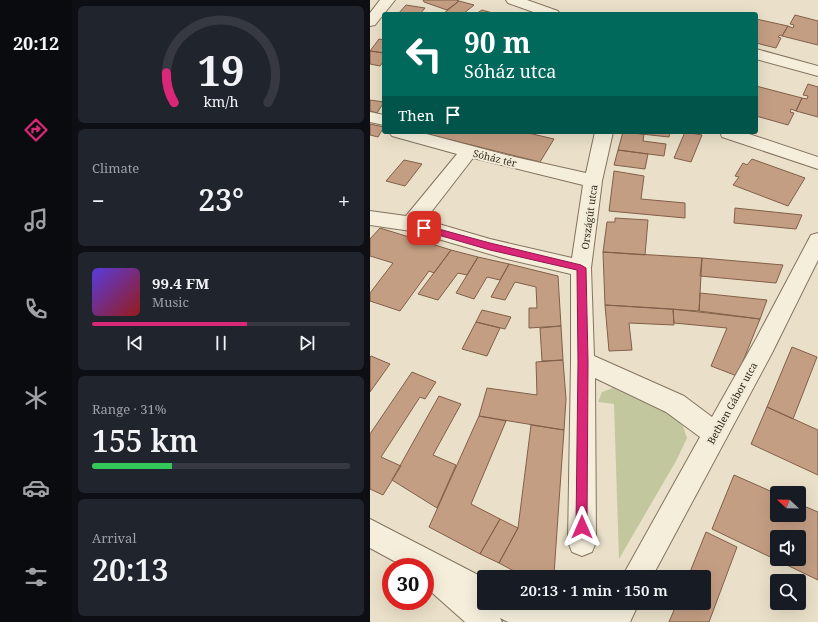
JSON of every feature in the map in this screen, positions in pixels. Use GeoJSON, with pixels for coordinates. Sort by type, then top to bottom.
{"type":"FeatureCollection","features":[{"type":"Feature","properties":{"kind":"street"},"geometry":{"type":"LineString","coordinates":[[513,0],[543,5],[551,12]]}},
{"type":"Feature","properties":{"kind":"street"},"geometry":{"type":"LineString","coordinates":[[370,22],[379,6]]}},
{"type":"Feature","properties":{"kind":"street"},"geometry":{"type":"LineString","coordinates":[[758,55],[818,71]]}},
{"type":"Feature","properties":{"kind":"street"},"geometry":{"type":"LineString","coordinates":[[370,118],[382,120]]}},
{"type":"Feature","properties":{"kind":"street","name":"Országút utca"},"geometry":{"type":"LineString","coordinates":[[582,542],[583,362],[581,268],[593,181],[604,134]]}},
{"type":"Feature","properties":{"kind":"street"},"geometry":{"type":"LineString","coordinates":[[731,134],[818,163]]}},
{"type":"Feature","properties":{"kind":"street","name":"Sóház tér"},"geometry":{"type":"LineString","coordinates":[[423,135],[469,151],[593,181]]}},
{"type":"Feature","properties":{"kind":"street"},"geometry":{"type":"LineString","coordinates":[[411,224],[469,151]]}},
{"type":"Feature","properties":{"kind":"street"},"geometry":{"type":"LineString","coordinates":[[370,218],[386,218],[490,246],[581,268]]}},
{"type":"Feature","properties":{"kind":"street","name":"Bethlen Gábor utca"},"geometry":{"type":"LineString","coordinates":[[636,570],[764,346],[818,240]]}},
{"type":"Feature","properties":{"kind":"street"},"geometry":{"type":"LineString","coordinates":[[583,362],[675,404],[715,434]]}},
{"type":"Feature","properties":{"kind":"street"},"geometry":{"type":"LineString","coordinates":[[370,532],[411,558]]}},
{"type":"Feature","properties":{"kind":"street"},"geometry":{"type":"LineString","coordinates":[[434,570],[477,591]]}},
{"type":"Feature","properties":{"kind":"street"},"geometry":{"type":"LineString","coordinates":[[434,575],[487,622]]}},
{"type":"Feature","properties":{"kind":"street"},"geometry":{"type":"LineString","coordinates":[[516,610],[539,622]]}},
{"type":"Feature","properties":{"kind":"street"},"geometry":{"type":"LineString","coordinates":[[615,622],[621,610]]}},
{"type":"Feature","properties":{"kind":"green space"},"geometry":{"type":"Polygon","coordinates":[[[613,388],[672,416],[683,426],[687,438],[676,461],[619,559],[614,404],[598,402],[602,392],[613,388]]]}},
{"type":"Feature","properties":{"kind":"building"},"geometry":{"type":"Polygon","coordinates":[[[423,0],[459,1],[447,10],[424,2],[423,0]]]}},
{"type":"Feature","properties":{"kind":"building"},"geometry":{"type":"Polygon","coordinates":[[[459,1],[474,5],[465,12],[445,12],[459,1]]]}},
{"type":"Feature","properties":{"kind":"building"},"geometry":{"type":"Polygon","coordinates":[[[406,5],[425,8],[422,12],[400,12],[406,5]]]}},
{"type":"Feature","properties":{"kind":"building"},"geometry":{"type":"Polygon","coordinates":[[[795,15],[818,21],[818,45],[782,36],[788,26],[793,28],[794,25],[790,24],[795,15]]]}},
{"type":"Feature","properties":{"kind":"building"},"geometry":{"type":"Polygon","coordinates":[[[758,19],[788,26],[782,36],[780,35],[778,37],[781,38],[776,48],[758,44],[758,19]]]}},
{"type":"Feature","properties":{"kind":"building"},"geometry":{"type":"Polygon","coordinates":[[[379,39],[382,40],[382,53],[370,51],[379,39]]]}},
{"type":"Feature","properties":{"kind":"building"},"geometry":{"type":"Polygon","coordinates":[[[370,51],[382,53],[382,64],[380,66],[370,64],[370,51]]]}},
{"type":"Feature","properties":{"kind":"building"},"geometry":{"type":"Polygon","coordinates":[[[808,84],[818,87],[818,117],[796,111],[802,98],[807,99],[808,96],[803,95],[808,84]]]}},
{"type":"Feature","properties":{"kind":"building"},"geometry":{"type":"Polygon","coordinates":[[[758,87],[802,98],[796,111],[791,109],[790,112],[794,113],[788,125],[758,117],[758,87]]]}},
{"type":"Feature","properties":{"kind":"building"},"geometry":{"type":"Polygon","coordinates":[[[370,100],[382,102],[382,105],[377,113],[370,111],[370,100]]]}},
{"type":"Feature","properties":{"kind":"building"},"geometry":{"type":"Polygon","coordinates":[[[370,124],[382,127],[382,130],[378,137],[370,135],[370,124]]]}},
{"type":"Feature","properties":{"kind":"building"},"geometry":{"type":"Polygon","coordinates":[[[533,134],[554,139],[540,162],[431,135],[533,134]]]}},
{"type":"Feature","properties":{"kind":"building"},"geometry":{"type":"Polygon","coordinates":[[[622,134],[644,134],[643,141],[666,144],[664,156],[618,150],[622,134]]]}},
{"type":"Feature","properties":{"kind":"building"},"geometry":{"type":"Polygon","coordinates":[[[641,134],[670,134],[669,137],[641,134]]]}},
{"type":"Feature","properties":{"kind":"building"},"geometry":{"type":"Polygon","coordinates":[[[684,134],[702,135],[691,162],[674,158],[684,134]]]}},
{"type":"Feature","properties":{"kind":"building"},"geometry":{"type":"Polygon","coordinates":[[[618,150],[648,154],[645,169],[614,165],[618,150]]]}},
{"type":"Feature","properties":{"kind":"building"},"geometry":{"type":"Polygon","coordinates":[[[752,159],[805,178],[788,206],[733,185],[739,177],[735,176],[743,163],[747,165],[752,159]]]}},
{"type":"Feature","properties":{"kind":"building"},"geometry":{"type":"Polygon","coordinates":[[[404,160],[422,164],[405,186],[386,181],[404,160]]]}},
{"type":"Feature","properties":{"kind":"building"},"geometry":{"type":"Polygon","coordinates":[[[614,171],[644,176],[641,199],[685,203],[685,218],[609,211],[614,171]]]}},
{"type":"Feature","properties":{"kind":"building"},"geometry":{"type":"Polygon","coordinates":[[[735,208],[802,215],[796,229],[734,223],[735,208]]]}},
{"type":"Feature","properties":{"kind":"building"},"geometry":{"type":"Polygon","coordinates":[[[615,218],[648,220],[645,255],[603,252],[607,222],[615,222],[615,218]]]}},
{"type":"Feature","properties":{"kind":"building"},"geometry":{"type":"Polygon","coordinates":[[[380,228],[451,250],[434,273],[429,271],[400,311],[370,301],[370,293],[393,263],[370,256],[370,239],[380,228]]]}},
{"type":"Feature","properties":{"kind":"building"},"geometry":{"type":"Polygon","coordinates":[[[451,250],[478,257],[467,275],[458,273],[438,300],[418,294],[451,250]]]}},
{"type":"Feature","properties":{"kind":"building"},"geometry":{"type":"Polygon","coordinates":[[[603,252],[702,258],[699,311],[605,305],[603,252]]]}},
{"type":"Feature","properties":{"kind":"building"},"geometry":{"type":"Polygon","coordinates":[[[478,257],[509,264],[500,280],[487,277],[474,299],[456,293],[478,257]]]}},
{"type":"Feature","properties":{"kind":"building"},"geometry":{"type":"Polygon","coordinates":[[[702,258],[783,265],[776,283],[700,276],[702,258]]]}},
{"type":"Feature","properties":{"kind":"building"},"geometry":{"type":"Polygon","coordinates":[[[509,264],[558,276],[561,326],[529,328],[529,308],[537,308],[536,287],[515,282],[505,300],[491,297],[509,264]]]}},
{"type":"Feature","properties":{"kind":"building"},"geometry":{"type":"Polygon","coordinates":[[[700,293],[767,300],[760,319],[699,311],[700,293]]]}},
{"type":"Feature","properties":{"kind":"building"},"geometry":{"type":"Polygon","coordinates":[[[605,305],[673,309],[674,325],[629,323],[632,350],[609,351],[605,305]]]}},
{"type":"Feature","properties":{"kind":"building"},"geometry":{"type":"Polygon","coordinates":[[[673,309],[760,319],[737,376],[711,366],[727,328],[674,323],[673,309]]]}},
{"type":"Feature","properties":{"kind":"building"},"geometry":{"type":"Polygon","coordinates":[[[482,310],[511,317],[505,329],[476,322],[482,310]]]}},
{"type":"Feature","properties":{"kind":"building"},"geometry":{"type":"Polygon","coordinates":[[[476,322],[500,328],[487,356],[462,349],[476,322]]]}},
{"type":"Feature","properties":{"kind":"building"},"geometry":{"type":"Polygon","coordinates":[[[561,326],[563,360],[542,361],[540,328],[561,326]]]}},
{"type":"Feature","properties":{"kind":"building"},"geometry":{"type":"Polygon","coordinates":[[[792,347],[817,357],[793,419],[767,407],[792,347]]]}},
{"type":"Feature","properties":{"kind":"building"},"geometry":{"type":"Polygon","coordinates":[[[371,356],[390,364],[370,392],[370,357],[371,356]]]}},
{"type":"Feature","properties":{"kind":"building"},"geometry":{"type":"Polygon","coordinates":[[[563,360],[566,399],[564,430],[479,416],[487,388],[537,395],[536,362],[563,360]]]}},
{"type":"Feature","properties":{"kind":"building"},"geometry":{"type":"Polygon","coordinates":[[[412,372],[436,382],[425,399],[420,397],[381,457],[401,466],[383,495],[370,489],[370,434],[412,372]]]}},
{"type":"Feature","properties":{"kind":"building"},"geometry":{"type":"Polygon","coordinates":[[[439,396],[461,404],[433,455],[456,465],[437,508],[392,480],[439,396]]]}},
{"type":"Feature","properties":{"kind":"building"},"geometry":{"type":"Polygon","coordinates":[[[767,407],[818,430],[818,475],[751,444],[767,407]]]}},
{"type":"Feature","properties":{"kind":"building"},"geometry":{"type":"Polygon","coordinates":[[[479,416],[506,421],[471,504],[500,519],[480,554],[429,527],[479,416]]]}},
{"type":"Feature","properties":{"kind":"building"},"geometry":{"type":"Polygon","coordinates":[[[531,425],[564,430],[554,570],[512,570],[499,563],[518,528],[531,425]]]}},
{"type":"Feature","properties":{"kind":"building"},"geometry":{"type":"Polygon","coordinates":[[[734,475],[770,491],[770,522],[806,522],[806,507],[818,512],[818,580],[789,566],[806,566],[806,530],[770,530],[770,557],[712,529],[734,475]]]}},
{"type":"Feature","properties":{"kind":"building"},"geometry":{"type":"Polygon","coordinates":[[[500,519],[518,528],[499,563],[480,554],[500,519]]]}},
{"type":"Feature","properties":{"kind":"building"},"geometry":{"type":"Polygon","coordinates":[[[706,532],[737,547],[709,622],[669,622],[674,610],[711,610],[711,570],[691,570],[706,532]]]}},
{"type":"Feature","properties":{"kind":"route"},"geometry":{"type":"LineString","coordinates":[[424,228],[536,258],[581,268],[583,362],[582,527]]}}]}
